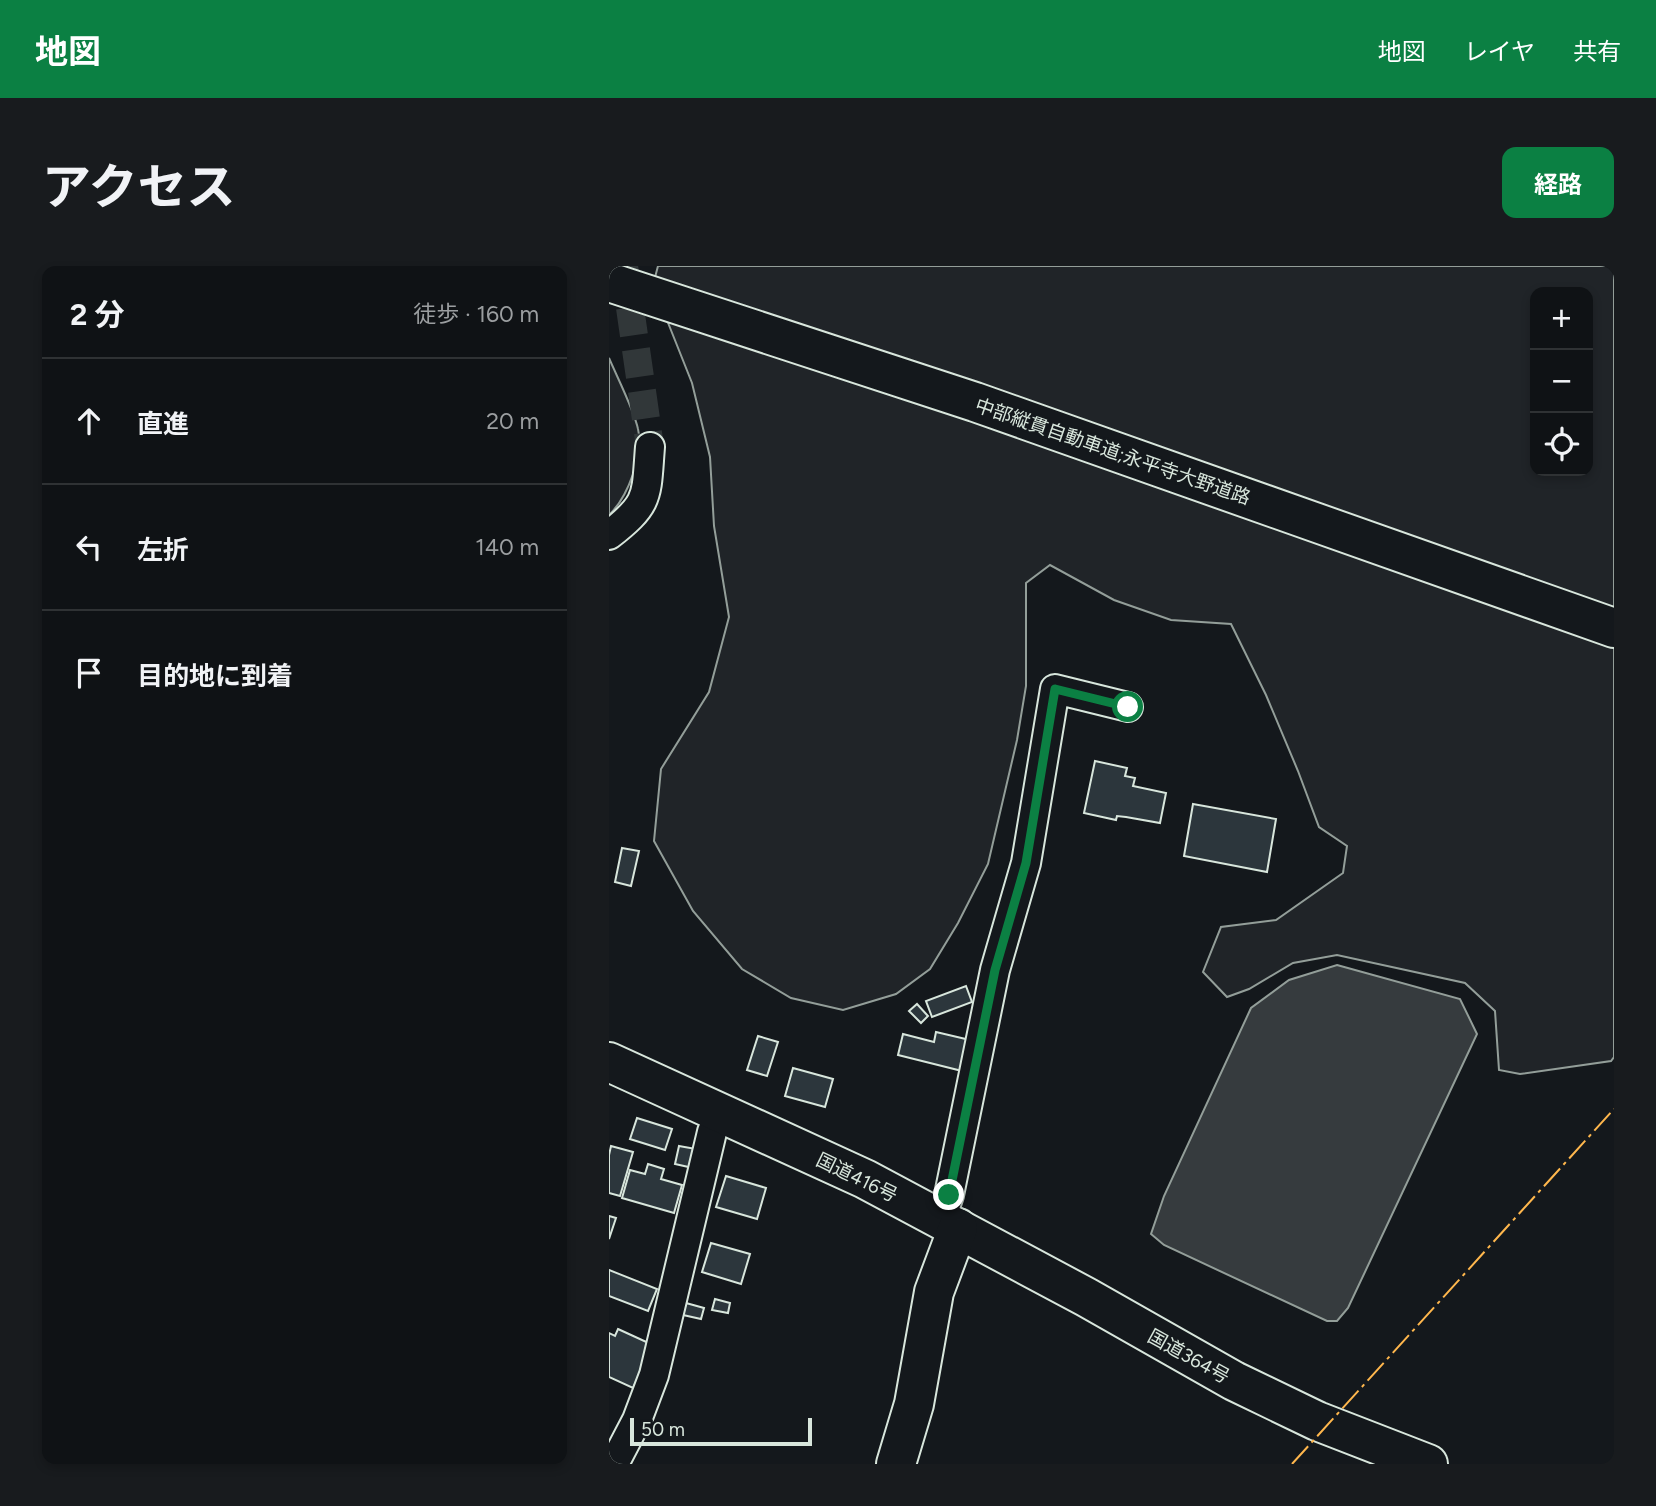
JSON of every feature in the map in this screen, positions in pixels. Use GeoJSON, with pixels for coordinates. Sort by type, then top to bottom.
{"type":"FeatureCollection","features":[{"type":"Feature","properties":{"kind":"highway","name":"中部縦貫自動車道;永平寺大野道路"},"geometry":{"type":"LineString","coordinates":[[609,282],[975,402],[1614,628]]}},
{"type":"Feature","properties":{"kind":"highway","name":"国道416号"},"geometry":{"type":"LineString","coordinates":[[609,1062],[865,1179],[949,1223]]}},
{"type":"Feature","properties":{"kind":"highway"},"geometry":{"type":"LineString","coordinates":[[896,1464],[914,1404],[949,1223]]}},
{"type":"Feature","properties":{"kind":"highway","name":"国道364号"},"geometry":{"type":"LineString","coordinates":[[949,1223],[1234,1381],[1317,1421],[1429,1464]]}},
{"type":"Feature","properties":{"kind":"street"},"geometry":{"type":"LineString","coordinates":[[609,535],[633,516],[646,495],[650,447]]}},
{"type":"Feature","properties":{"kind":"street"},"geometry":{"type":"LineString","coordinates":[[949,1223],[949,1195],[995,970],[1026,863],[1055,689],[1128,707]]}},
{"type":"Feature","properties":{"kind":"street"},"geometry":{"type":"LineString","coordinates":[[614,1464],[637,1420],[654,1375],[712,1132],[720,1112]]}},
{"type":"Feature","properties":{"kind":"shaded area"},"geometry":{"type":"Polygon","coordinates":[[[658,266],[1614,266],[1614,1057],[1611,1061],[1520,1074],[1499,1070],[1495,1011],[1465,983],[1337,955],[1293,963],[1249,989],[1227,997],[1203,972],[1221,927],[1276,920],[1343,873],[1347,846],[1319,827],[1266,695],[1231,624],[1171,620],[1114,600],[1050,565],[1026,583],[1026,686],[1017,740],[988,864],[958,923],[930,969],[896,994],[843,1010],[791,998],[742,969],[693,911],[654,841],[661,769],[709,692],[729,617],[714,526],[710,457],[692,383],[653,285],[658,266]]]}},
{"type":"Feature","properties":{"kind":"shaded area"},"geometry":{"type":"Polygon","coordinates":[[[609,358],[633,413],[638,429],[639,450],[628,486],[609,515],[609,358]]]}},
{"type":"Feature","properties":{"kind":"shaded area"},"geometry":{"type":"Polygon","coordinates":[[[1337,965],[1460,999],[1477,1034],[1348,1308],[1337,1321],[1327,1321],[1164,1245],[1151,1234],[1164,1196],[1251,1008],[1289,980],[1337,965]]]}},
{"type":"Feature","properties":{"kind":"building"},"geometry":{"type":"Polygon","coordinates":[[[1095,761],[1127,768],[1125,776],[1135,778],[1133,786],[1166,793],[1160,823],[1117,816],[1116,820],[1084,813],[1095,761]]]}},
{"type":"Feature","properties":{"kind":"building"},"geometry":{"type":"Polygon","coordinates":[[[1193,804],[1276,819],[1267,872],[1184,856],[1193,804]]]}},
{"type":"Feature","properties":{"kind":"building"},"geometry":{"type":"Polygon","coordinates":[[[622,848],[639,851],[631,886],[615,882],[622,848]]]}},
{"type":"Feature","properties":{"kind":"building"},"geometry":{"type":"Polygon","coordinates":[[[966,986],[972,1002],[932,1017],[926,1001],[966,986]]]}},
{"type":"Feature","properties":{"kind":"building"},"geometry":{"type":"Polygon","coordinates":[[[917,1004],[928,1016],[921,1023],[909,1011],[917,1004]]]}},
{"type":"Feature","properties":{"kind":"building"},"geometry":{"type":"Polygon","coordinates":[[[936,1032],[970,1040],[962,1071],[898,1055],[903,1034],[934,1042],[936,1032]]]}},
{"type":"Feature","properties":{"kind":"building"},"geometry":{"type":"Polygon","coordinates":[[[758,1036],[778,1042],[767,1076],[747,1070],[758,1036]]]}},
{"type":"Feature","properties":{"kind":"building"},"geometry":{"type":"Polygon","coordinates":[[[793,1068],[833,1079],[825,1107],[785,1096],[793,1068]]]}},
{"type":"Feature","properties":{"kind":"building"},"geometry":{"type":"Polygon","coordinates":[[[637,1118],[672,1129],[665,1150],[630,1139],[637,1118]]]}},
{"type":"Feature","properties":{"kind":"building"},"geometry":{"type":"Polygon","coordinates":[[[611,1146],[633,1152],[620,1196],[609,1193],[611,1146]]]}},
{"type":"Feature","properties":{"kind":"building"},"geometry":{"type":"Polygon","coordinates":[[[679,1146],[696,1149],[693,1168],[675,1164],[679,1146]]]}},
{"type":"Feature","properties":{"kind":"building"},"geometry":{"type":"Polygon","coordinates":[[[648,1164],[664,1169],[661,1179],[682,1185],[674,1213],[622,1198],[630,1170],[645,1174],[648,1164]]]}},
{"type":"Feature","properties":{"kind":"building"},"geometry":{"type":"Polygon","coordinates":[[[726,1176],[766,1188],[757,1219],[716,1207],[726,1176]]]}},
{"type":"Feature","properties":{"kind":"building"},"geometry":{"type":"Polygon","coordinates":[[[609,1216],[616,1218],[609,1239],[609,1216]]]}},
{"type":"Feature","properties":{"kind":"building"},"geometry":{"type":"Polygon","coordinates":[[[711,1243],[750,1254],[741,1284],[702,1272],[711,1243]]]}},
{"type":"Feature","properties":{"kind":"building"},"geometry":{"type":"Polygon","coordinates":[[[609,1270],[657,1289],[648,1311],[609,1296],[609,1270]]]}},
{"type":"Feature","properties":{"kind":"building"},"geometry":{"type":"Polygon","coordinates":[[[715,1299],[730,1303],[728,1313],[712,1310],[715,1299]]]}},
{"type":"Feature","properties":{"kind":"building"},"geometry":{"type":"Polygon","coordinates":[[[686,1303],[704,1308],[701,1319],[683,1315],[686,1303]]]}},
{"type":"Feature","properties":{"kind":"building"},"geometry":{"type":"Polygon","coordinates":[[[618,1329],[653,1345],[633,1388],[609,1377],[609,1333],[615,1336],[618,1329]]]}},
{"type":"Feature","properties":{"kind":"tunnel"},"geometry":{"type":"LineString","coordinates":[[624,266],[650,447]]}},
{"type":"Feature","properties":{"kind":"power"},"geometry":{"type":"LineString","coordinates":[[1292,1464],[1614,1109]]}},
{"type":"Feature","properties":{"kind":"route"},"geometry":{"type":"LineString","coordinates":[[949,1195],[995,970],[1026,863],[1055,689],[1128,707]]}}]}
